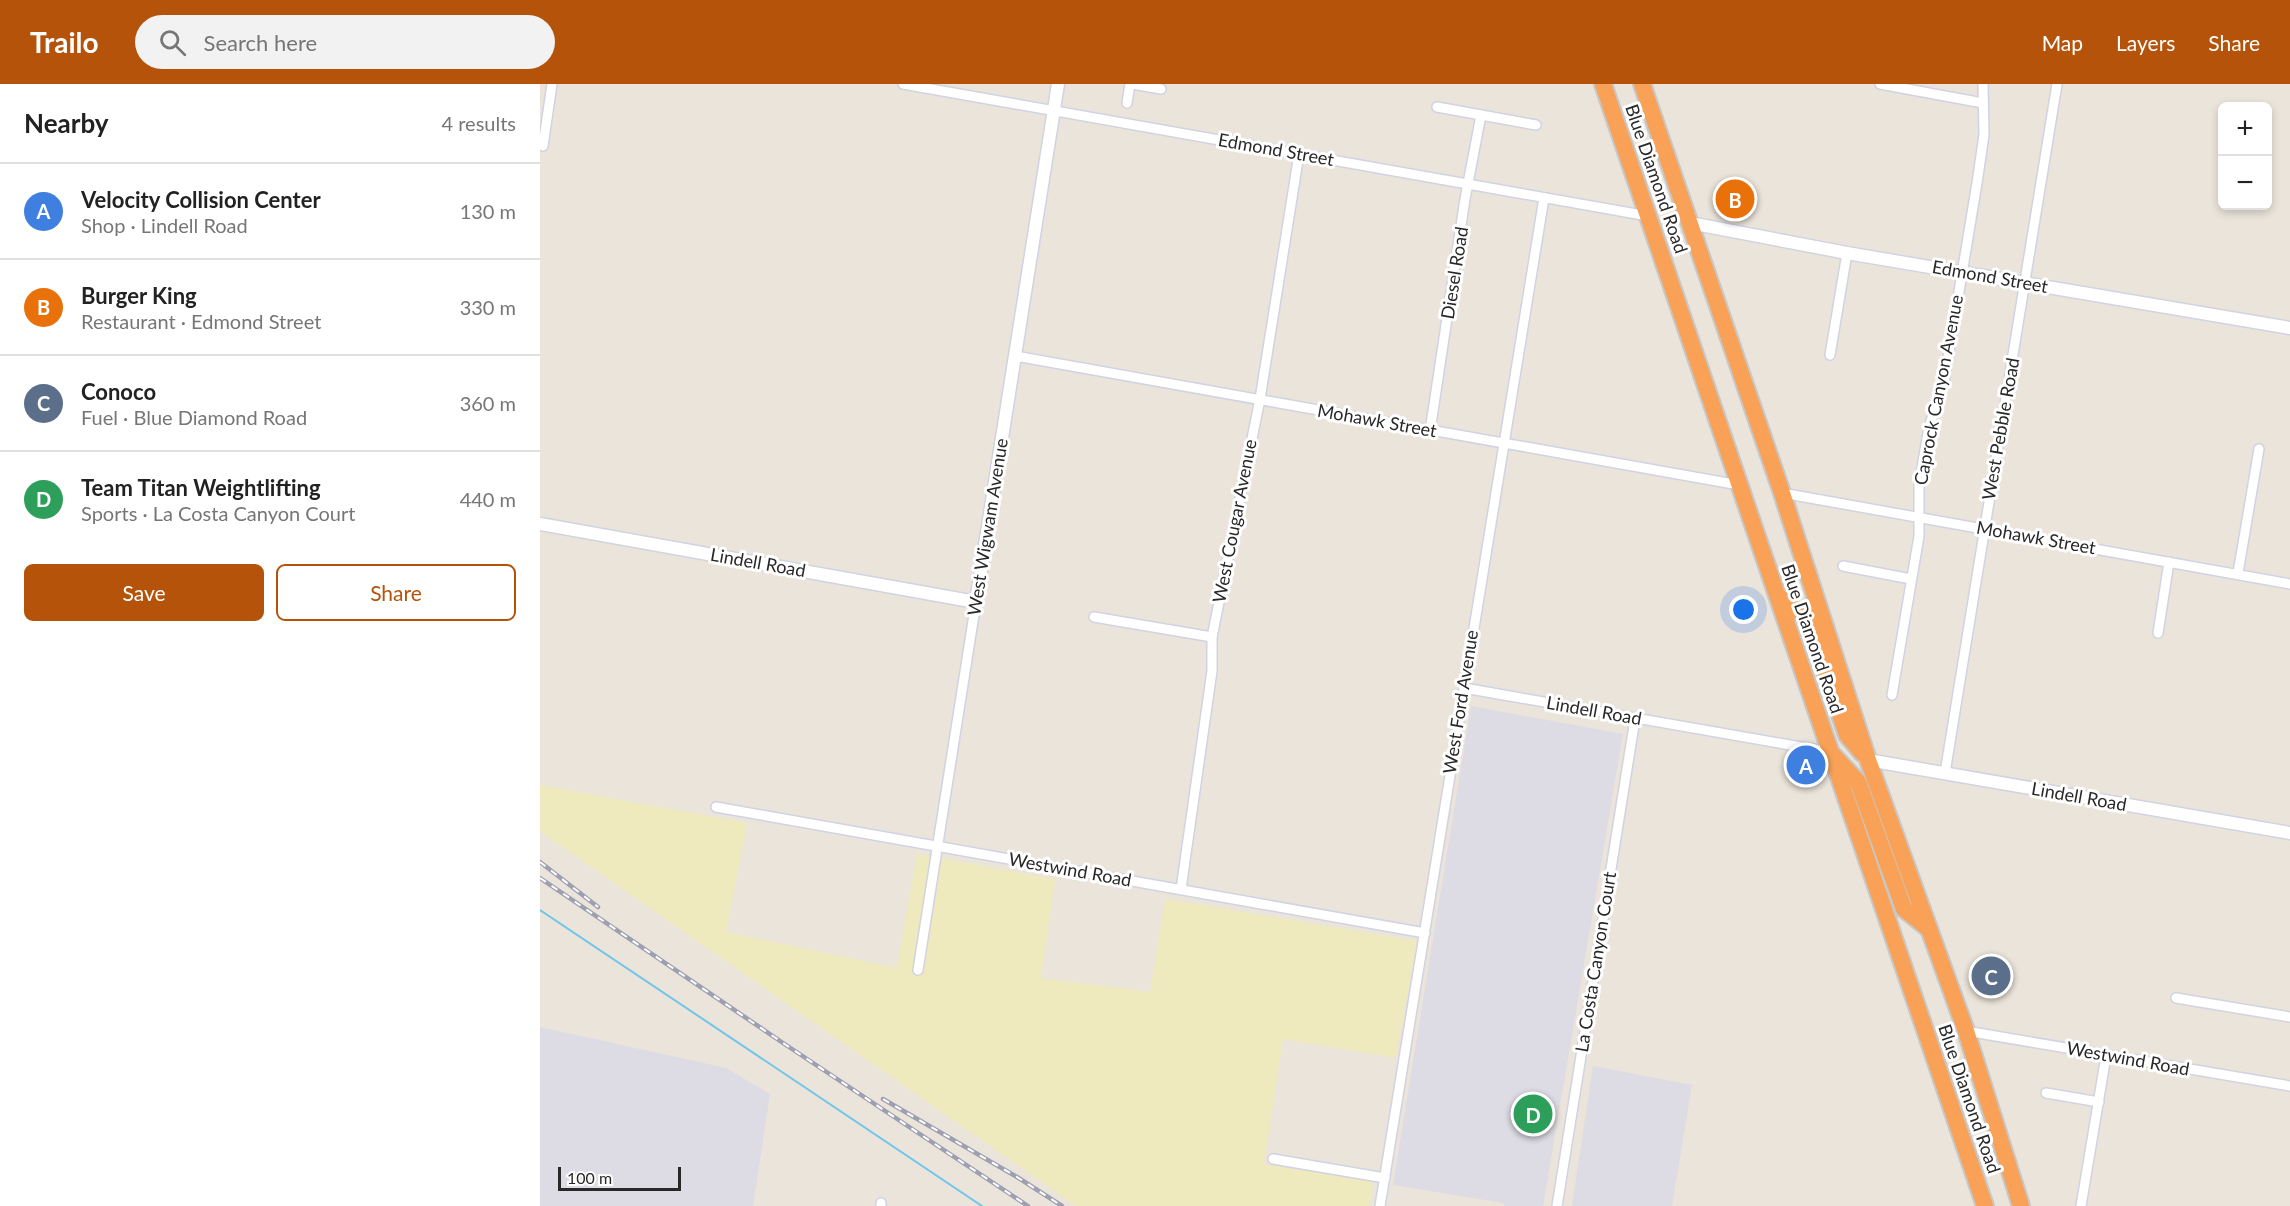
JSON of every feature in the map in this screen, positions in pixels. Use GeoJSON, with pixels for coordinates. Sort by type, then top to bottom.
{"type":"FeatureCollection","features":[{"type":"Feature","properties":{"kind":"highway","name":"Blue Diamond Road"},"geometry":{"type":"LineString","coordinates":[[1603,84],[1985,1206]]}},
{"type":"Feature","properties":{"kind":"highway","name":"Blue Diamond Road"},"geometry":{"type":"LineString","coordinates":[[1642,84],[1782,493],[1868,760],[1966,1031],[2021,1206]]}},
{"type":"Feature","properties":{"kind":"highway"},"geometry":{"type":"LineString","coordinates":[[1776,594],[1807,619],[1847,735],[1868,760]]}},
{"type":"Feature","properties":{"kind":"highway"},"geometry":{"type":"LineString","coordinates":[[1830,752],[1858,782],[1904,909],[1929,929]]}},
{"type":"Feature","properties":{"kind":"street"},"geometry":{"type":"LineString","coordinates":[[543,146],[552,84]]}},
{"type":"Feature","properties":{"kind":"street","name":"Edmond Street"},"geometry":{"type":"LineString","coordinates":[[903,84],[1648,216]]}},
{"type":"Feature","properties":{"kind":"street","name":"West Wigwam Avenue"},"geometry":{"type":"LineString","coordinates":[[918,970],[1058,84]]}},
{"type":"Feature","properties":{"kind":"street"},"geometry":{"type":"LineString","coordinates":[[1127,103],[1131,84],[1161,89]]}},
{"type":"Feature","properties":{"kind":"street"},"geometry":{"type":"LineString","coordinates":[[1880,84],[1983,103]]}},
{"type":"Feature","properties":{"kind":"street","name":"Caprock Canyon Avenue"},"geometry":{"type":"LineString","coordinates":[[1892,695],[1919,536],[1919,484],[1929,427],[1944,382],[1982,145],[1983,84]]}},
{"type":"Feature","properties":{"kind":"street","name":"West Pebble Road"},"geometry":{"type":"LineString","coordinates":[[1945,774],[2057,84]]}},
{"type":"Feature","properties":{"kind":"street"},"geometry":{"type":"LineString","coordinates":[[1437,107],[1536,125]]}},
{"type":"Feature","properties":{"kind":"street","name":"Diesel Road"},"geometry":{"type":"LineString","coordinates":[[1430,430],[1481,115]]}},
{"type":"Feature","properties":{"kind":"street","name":"West Cougar Avenue"},"geometry":{"type":"LineString","coordinates":[[1181,889],[1212,671],[1212,637],[1260,399],[1299,154]]}},
{"type":"Feature","properties":{"kind":"street","name":"West Ford Avenue"},"geometry":{"type":"LineString","coordinates":[[1380,1206],[1544,198]]}},
{"type":"Feature","properties":{"kind":"street","name":"Edmond Street"},"geometry":{"type":"LineString","coordinates":[[1690,224],[2025,284],[2290,328]]}},
{"type":"Feature","properties":{"kind":"street"},"geometry":{"type":"LineString","coordinates":[[1830,355],[1847,253]]}},
{"type":"Feature","properties":{"kind":"street","name":"Mohawk Street"},"geometry":{"type":"LineString","coordinates":[[1015,356],[1739,485]]}},
{"type":"Feature","properties":{"kind":"street"},"geometry":{"type":"LineString","coordinates":[[2238,573],[2259,449]]}},
{"type":"Feature","properties":{"kind":"street","name":"Mohawk Street"},"geometry":{"type":"LineString","coordinates":[[1782,493],[2290,584]]}},
{"type":"Feature","properties":{"kind":"street","name":"Lindell Road"},"geometry":{"type":"LineString","coordinates":[[540,524],[976,602]]}},
{"type":"Feature","properties":{"kind":"street"},"geometry":{"type":"LineString","coordinates":[[2158,633],[2169,562]]}},
{"type":"Feature","properties":{"kind":"street"},"geometry":{"type":"LineString","coordinates":[[1843,567],[1911,579]]}},
{"type":"Feature","properties":{"kind":"street"},"geometry":{"type":"LineString","coordinates":[[1094,617],[1212,637]]}},
{"type":"Feature","properties":{"kind":"street","name":"Lindell Road"},"geometry":{"type":"LineString","coordinates":[[1464,688],[1830,752]]}},
{"type":"Feature","properties":{"kind":"street","name":"La Costa Canyon Court"},"geometry":{"type":"LineString","coordinates":[[1557,1206],[1635,719]]}},
{"type":"Feature","properties":{"kind":"street","name":"Lindell Road"},"geometry":{"type":"LineString","coordinates":[[1868,760],[2290,833]]}},
{"type":"Feature","properties":{"kind":"street","name":"Westwind Road"},"geometry":{"type":"LineString","coordinates":[[716,807],[1425,933]]}},
{"type":"Feature","properties":{"kind":"street"},"geometry":{"type":"LineString","coordinates":[[2176,998],[2290,1017]]}},
{"type":"Feature","properties":{"kind":"street","name":"Westwind Road"},"geometry":{"type":"LineString","coordinates":[[1966,1031],[2290,1086]]}},
{"type":"Feature","properties":{"kind":"street"},"geometry":{"type":"LineString","coordinates":[[2081,1206],[2106,1056]]}},
{"type":"Feature","properties":{"kind":"street"},"geometry":{"type":"LineString","coordinates":[[2046,1093],[2099,1102]]}},
{"type":"Feature","properties":{"kind":"street"},"geometry":{"type":"LineString","coordinates":[[1273,1159],[1385,1178]]}},
{"type":"Feature","properties":{"kind":"shaded area"},"geometry":{"type":"Polygon","coordinates":[[[1471,706],[1623,734],[1543,1206],[1504,1206],[1504,1203],[1393,1185],[1471,706]]]}},
{"type":"Feature","properties":{"kind":"shaded area"},"geometry":{"type":"Polygon","coordinates":[[[540,1027],[726,1068],[770,1094],[753,1206],[540,1206],[540,1027]]]}},
{"type":"Feature","properties":{"kind":"shaded area"},"geometry":{"type":"Polygon","coordinates":[[[1593,1066],[1692,1085],[1672,1206],[1572,1206],[1593,1066]]]}},
{"type":"Feature","properties":{"kind":"sand"},"geometry":{"type":"Polygon","coordinates":[[[540,785],[747,823],[726,932],[897,968],[917,854],[1055,879],[1041,978],[1150,992],[1165,899],[1417,941],[1396,1058],[1283,1039],[1264,1164],[1373,1181],[1369,1206],[1076,1206],[540,831],[540,785]]]}},
{"type":"Feature","properties":{"kind":"waterway"},"geometry":{"type":"LineString","coordinates":[[540,910],[982,1206]]}},
{"type":"Feature","properties":{"kind":"railway"},"geometry":{"type":"LineString","coordinates":[[540,862],[598,907]]}},
{"type":"Feature","properties":{"kind":"railway"},"geometry":{"type":"LineString","coordinates":[[540,878],[1028,1206]]}},
{"type":"Feature","properties":{"kind":"railway"},"geometry":{"type":"LineString","coordinates":[[883,1099],[1017,1177],[1062,1206]]}},
{"type":"Feature","properties":{"kind":"place","name":"Burger King"},"geometry":{"type":"Point","coordinates":[1735,199]}},
{"type":"Feature","properties":{"kind":"place","name":"Velocity Collision Center"},"geometry":{"type":"Point","coordinates":[1806,765]}},
{"type":"Feature","properties":{"kind":"place","name":"Conoco"},"geometry":{"type":"Point","coordinates":[1991,976]}},
{"type":"Feature","properties":{"kind":"place","name":"Team Titan Weightlifting"},"geometry":{"type":"Point","coordinates":[1533,1114]}}]}
